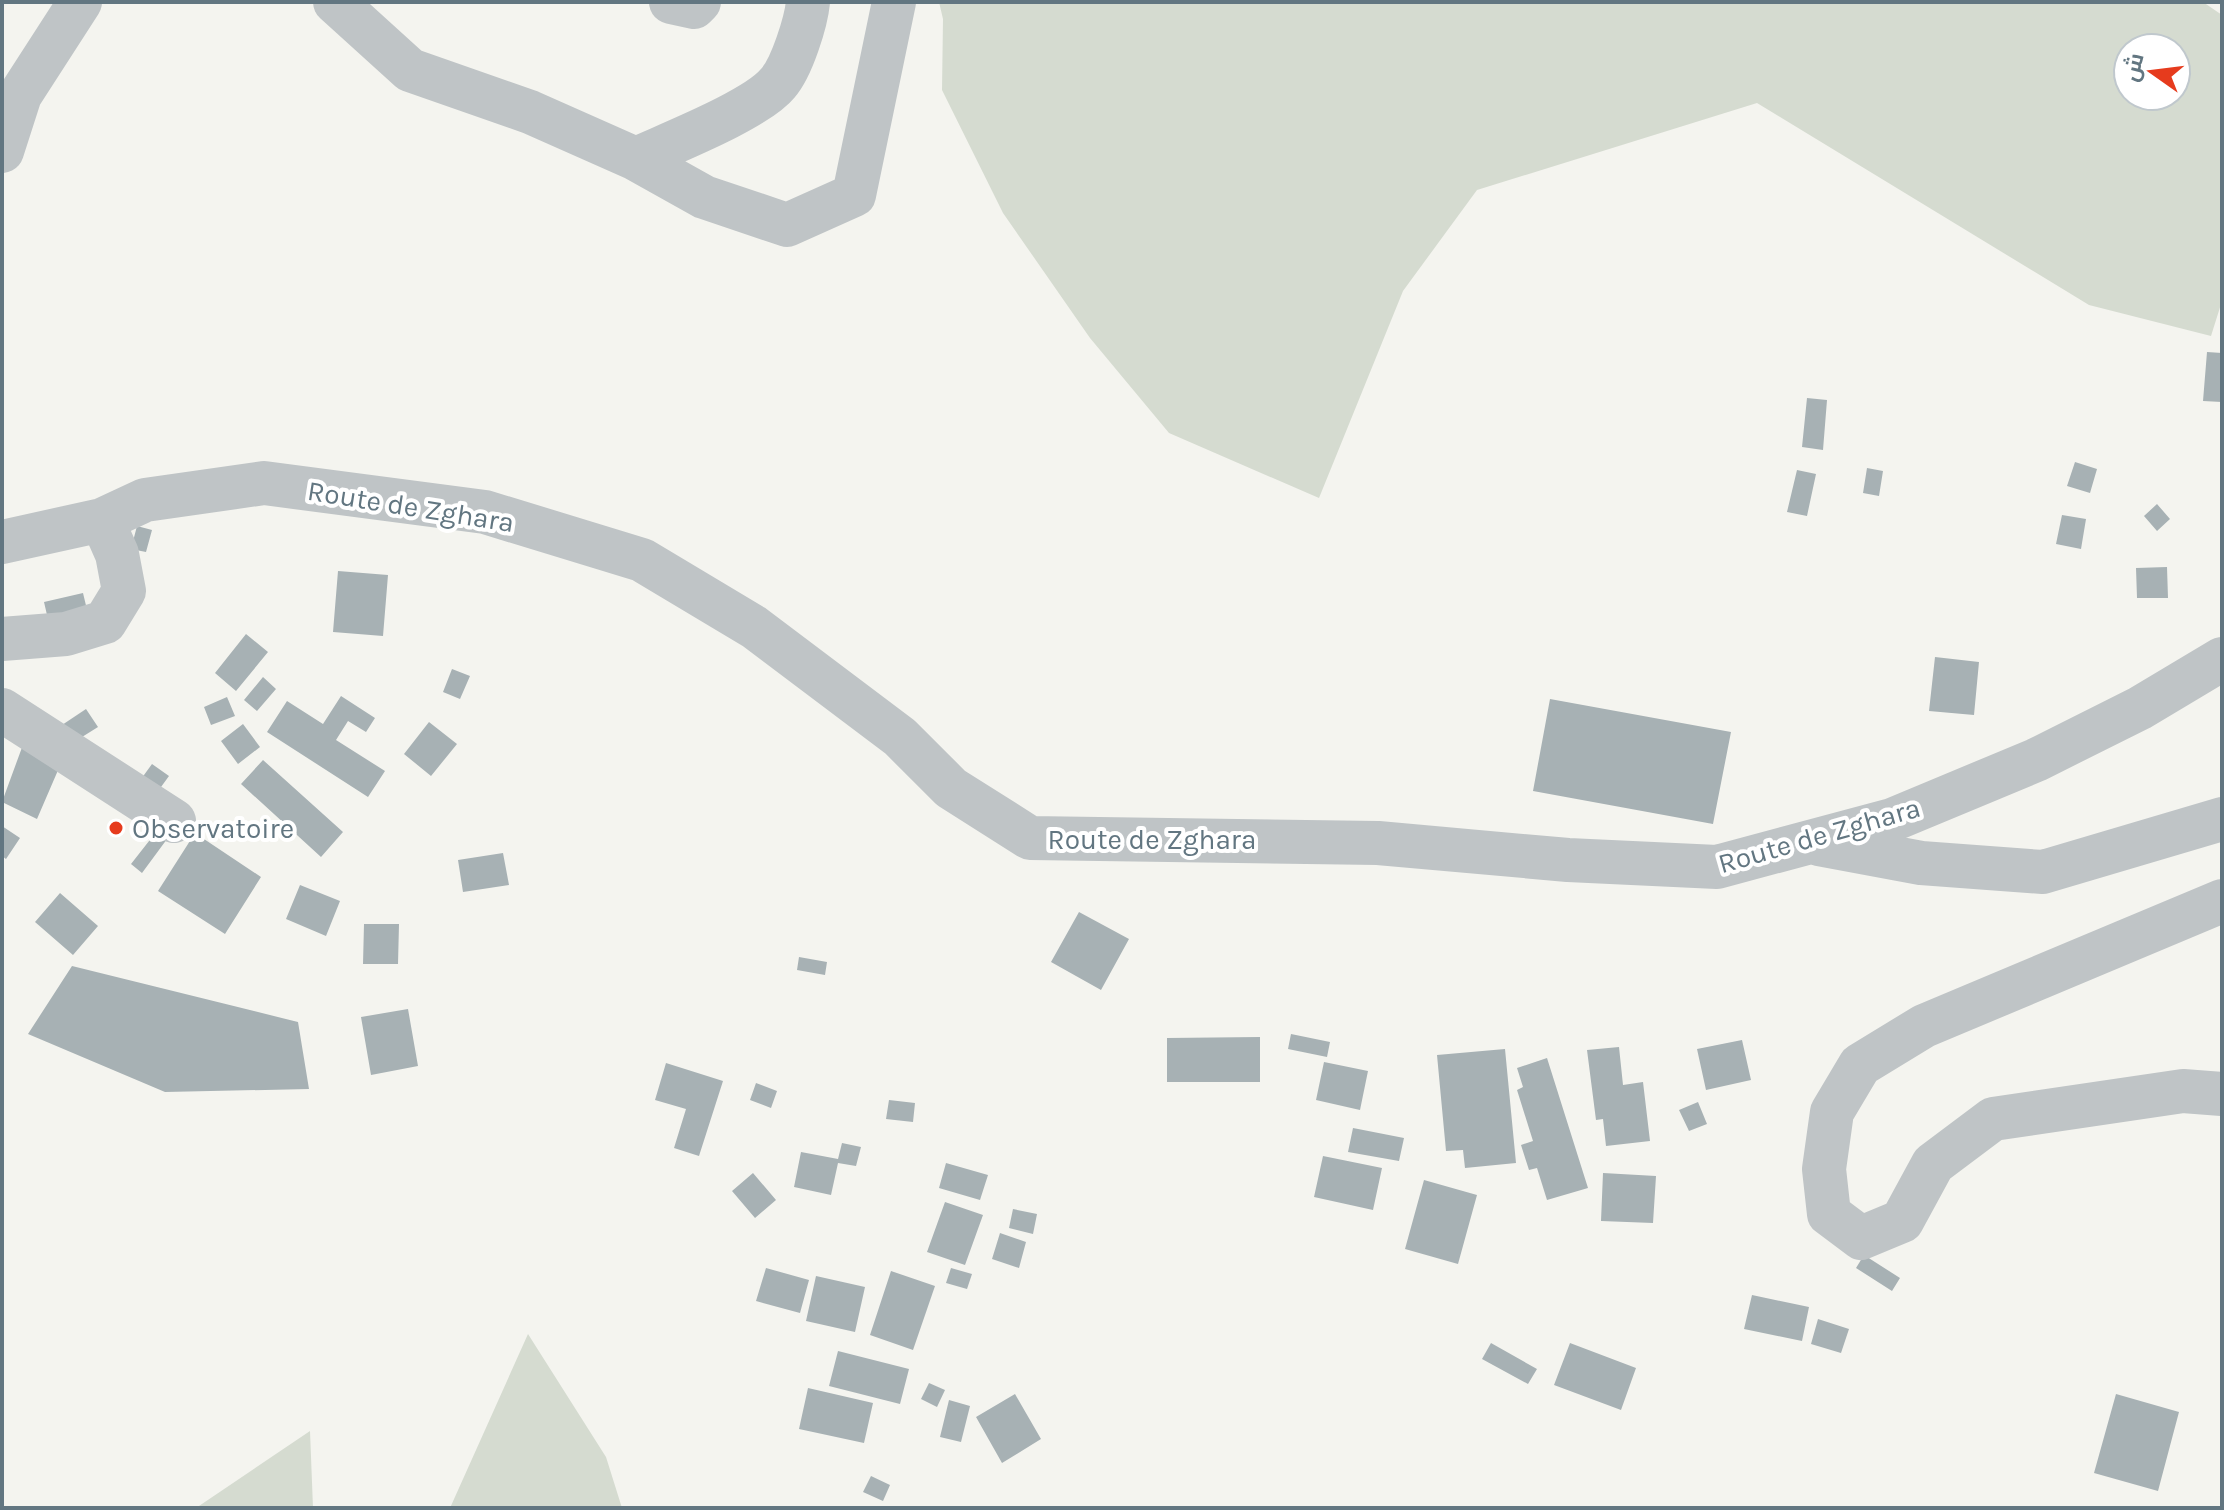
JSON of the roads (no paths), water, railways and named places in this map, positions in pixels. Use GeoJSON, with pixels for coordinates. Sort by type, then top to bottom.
{"type":"FeatureCollection","features":[{"type":"Feature","properties":{"kind":"street"},"geometry":{"type":"LineString","coordinates":[[2,151],[20,95],[80,2]]}},
{"type":"Feature","properties":{"kind":"street"},"geometry":{"type":"LineString","coordinates":[[335,2],[410,70],[530,112],[636,159],[704,197],[787,225],[854,195],[894,2]]}},
{"type":"Feature","properties":{"kind":"street"},"geometry":{"type":"LineString","coordinates":[[671,2],[694,7],[699,2]]}},
{"type":"Feature","properties":{"kind":"street"},"geometry":{"type":"LineString","coordinates":[[636,159],[732,114],[778,83],[806,21],[808,2]]}},
{"type":"Feature","properties":{"kind":"street","name":"Route de Zghara"},"geometry":{"type":"LineString","coordinates":[[2,542],[102,520],[145,500],[264,483],[485,512],[642,560],[754,627],[900,737],[951,788],[1030,838],[1378,843],[1568,860],[1717,867],[1892,820],[2036,760],[2140,708],[2222,659]]}},
{"type":"Feature","properties":{"kind":"street"},"geometry":{"type":"LineString","coordinates":[[2,639],[66,634],[105,622],[124,591],[117,554],[102,520]]}},
{"type":"Feature","properties":{"kind":"street"},"geometry":{"type":"LineString","coordinates":[[2,710],[174,821]]}},
{"type":"Feature","properties":{"kind":"street"},"geometry":{"type":"LineString","coordinates":[[1809,842],[1921,863],[2043,872],[2222,819]]}},
{"type":"Feature","properties":{"kind":"street"},"geometry":{"type":"LineString","coordinates":[[2222,901],[1924,1026],[1860,1065],[1832,1112],[1824,1169],[1829,1214],[1861,1238],[1902,1221],[1933,1164],[1993,1119],[2183,1091],[2222,1094]]}},
{"type":"Feature","properties":{"kind":"place","name":"Observatoire"},"geometry":{"type":"Point","coordinates":[116,828]}}]}
